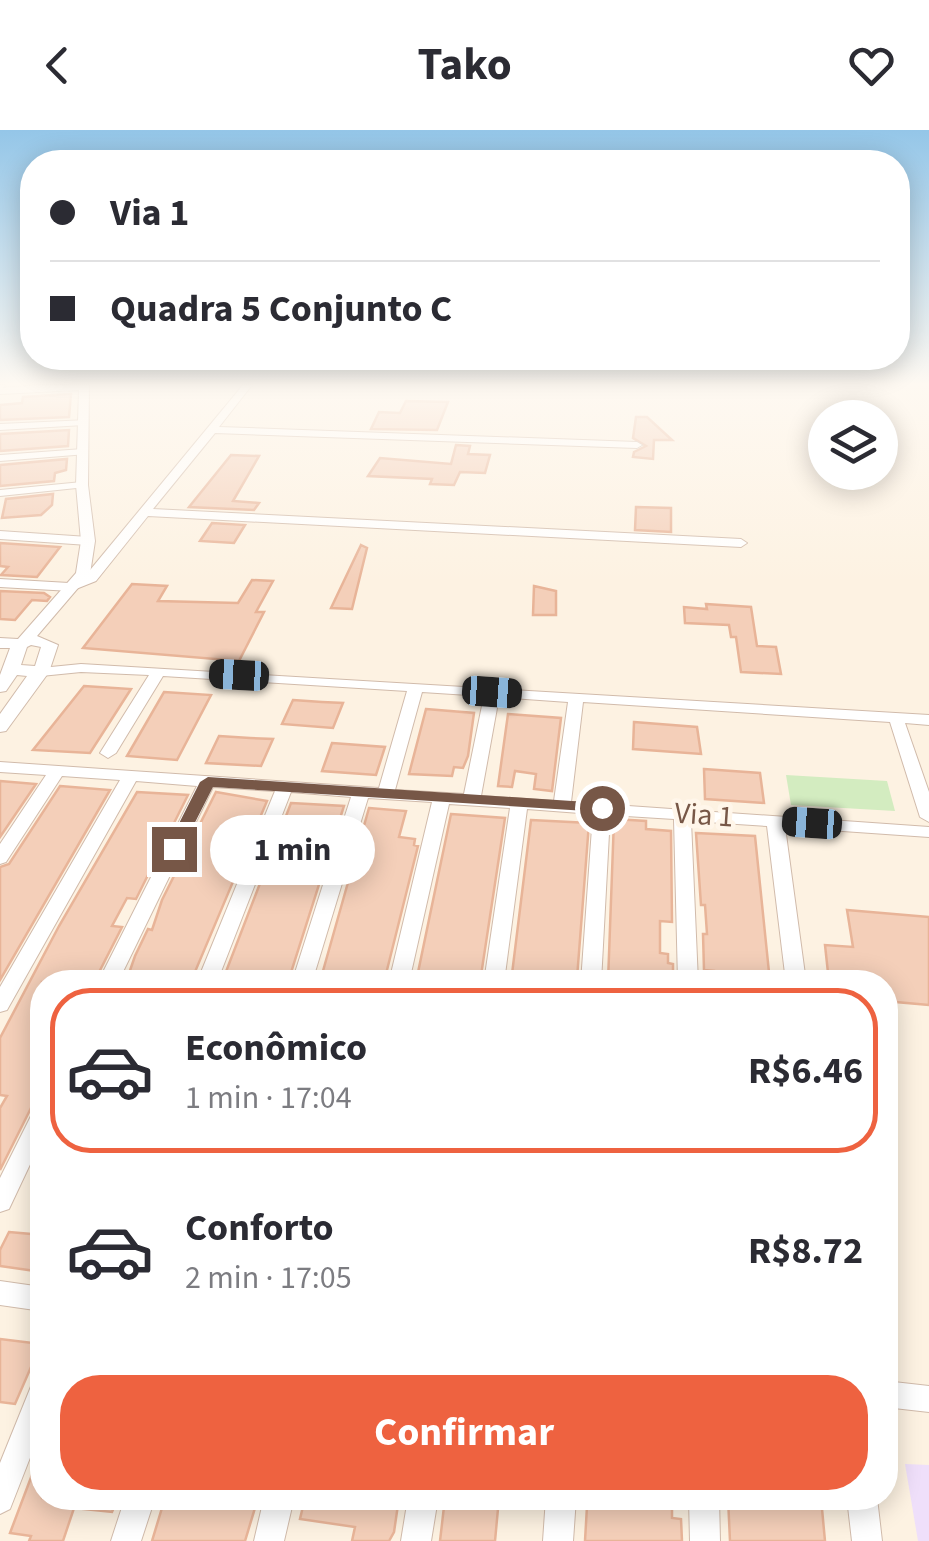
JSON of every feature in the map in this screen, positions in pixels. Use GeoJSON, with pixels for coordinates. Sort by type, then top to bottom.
{"type":"FeatureCollection","features":[{"type":"Feature","properties":{"kind":"street"},"geometry":{"type":"LineString","coordinates":[[0,583],[66,593],[91,578],[198,451]]}},
{"type":"Feature","properties":{"kind":"street"},"geometry":{"type":"LineString","coordinates":[[0,458],[83,452],[88,541],[83,574],[23,642],[0,687]]}},
{"type":"Feature","properties":{"kind":"street"},"geometry":{"type":"LineString","coordinates":[[0,492],[82,485]]}},
{"type":"Feature","properties":{"kind":"street"},"geometry":{"type":"LineString","coordinates":[[146,512],[741,542]]}},
{"type":"Feature","properties":{"kind":"street"},"geometry":{"type":"LineString","coordinates":[[0,535],[88,541]]}},
{"type":"Feature","properties":{"kind":"street"},"geometry":{"type":"LineString","coordinates":[[0,727],[44,662],[66,593]]}},
{"type":"Feature","properties":{"kind":"street"},"geometry":{"type":"LineString","coordinates":[[0,643],[23,642],[44,662]]}},
{"type":"Feature","properties":{"kind":"street"},"geometry":{"type":"LineString","coordinates":[[8,668],[44,662],[81,668],[929,720]]}},
{"type":"Feature","properties":{"kind":"street"},"geometry":{"type":"LineString","coordinates":[[108,753],[159,670]]}},
{"type":"Feature","properties":{"kind":"street"},"geometry":{"type":"LineString","coordinates":[[386,793],[416,687]]}},
{"type":"Feature","properties":{"kind":"street"},"geometry":{"type":"LineString","coordinates":[[472,798],[492,692]]}},
{"type":"Feature","properties":{"kind":"street"},"geometry":{"type":"LineString","coordinates":[[562,805],[576,698]]}},
{"type":"Feature","properties":{"kind":"street"},"geometry":{"type":"LineString","coordinates":[[896,718],[929,817]]}},
{"type":"Feature","properties":{"kind":"street","name":"Via 1"},"geometry":{"type":"LineString","coordinates":[[0,767],[929,832]]}},
{"type":"Feature","properties":{"kind":"street"},"geometry":{"type":"LineString","coordinates":[[0,858],[57,771]]}},
{"type":"Feature","properties":{"kind":"street"},"geometry":{"type":"LineString","coordinates":[[0,1005],[130,777]]}},
{"type":"Feature","properties":{"kind":"street"},"geometry":{"type":"LineString","coordinates":[[114,970],[208,782]]}},
{"type":"Feature","properties":{"kind":"street"},"geometry":{"type":"LineString","coordinates":[[211,970],[284,787]]}},
{"type":"Feature","properties":{"kind":"street"},"geometry":{"type":"LineString","coordinates":[[306,970],[361,792]]}},
{"type":"Feature","properties":{"kind":"street"},"geometry":{"type":"LineString","coordinates":[[402,970],[442,796]]}},
{"type":"Feature","properties":{"kind":"street"},"geometry":{"type":"LineString","coordinates":[[496,970],[519,802]]}},
{"type":"Feature","properties":{"kind":"street"},"geometry":{"type":"LineString","coordinates":[[592,970],[602,808]]}},
{"type":"Feature","properties":{"kind":"street"},"geometry":{"type":"LineString","coordinates":[[682,814],[688,970]]}},
{"type":"Feature","properties":{"kind":"street"},"geometry":{"type":"LineString","coordinates":[[775,820],[794,970]]}},
{"type":"Feature","properties":{"kind":"street"},"geometry":{"type":"LineString","coordinates":[[0,1202],[30,1141]]}},
{"type":"Feature","properties":{"kind":"street"},"geometry":{"type":"LineString","coordinates":[[0,1293],[30,1297]]}},
{"type":"Feature","properties":{"kind":"street"},"geometry":{"type":"LineString","coordinates":[[898,1395],[929,1398]]}},
{"type":"Feature","properties":{"kind":"street"},"geometry":{"type":"LineString","coordinates":[[0,1499],[30,1423]]}},
{"type":"Feature","properties":{"kind":"street"},"geometry":{"type":"LineString","coordinates":[[126,1541],[136,1510]]}},
{"type":"Feature","properties":{"kind":"street"},"geometry":{"type":"LineString","coordinates":[[269,1541],[276,1510]]}},
{"type":"Feature","properties":{"kind":"street"},"geometry":{"type":"LineString","coordinates":[[416,1541],[420,1510]]}},
{"type":"Feature","properties":{"kind":"street"},"geometry":{"type":"LineString","coordinates":[[558,1541],[560,1510]]}},
{"type":"Feature","properties":{"kind":"street"},"geometry":{"type":"LineString","coordinates":[[704,1510],[705,1541]]}},
{"type":"Feature","properties":{"kind":"street"},"geometry":{"type":"LineString","coordinates":[[863,1510],[867,1541]]}},
{"type":"Feature","properties":{"kind":"shaded area"},"geometry":{"type":"Polygon","coordinates":[[[905,1464],[929,1465],[929,1541],[918,1541],[905,1464]]]}},
{"type":"Feature","properties":{"kind":"green space"},"geometry":{"type":"Polygon","coordinates":[[[786,775],[887,781],[895,811],[791,805],[786,775]]]}},
{"type":"Feature","properties":{"kind":"building"},"geometry":{"type":"Polygon","coordinates":[[[454,451],[490,455],[485,473],[460,472],[454,485],[430,484],[432,479],[368,476],[380,458],[451,464],[454,451]]]}},
{"type":"Feature","properties":{"kind":"building"},"geometry":{"type":"Polygon","coordinates":[[[653,451],[653,459],[633,457],[634,452],[653,451]]]}},
{"type":"Feature","properties":{"kind":"building"},"geometry":{"type":"Polygon","coordinates":[[[231,455],[259,456],[233,501],[259,503],[254,510],[189,507],[231,455]]]}},
{"type":"Feature","properties":{"kind":"building"},"geometry":{"type":"Polygon","coordinates":[[[67,459],[66,470],[55,473],[54,481],[0,486],[0,465],[67,459]]]}},
{"type":"Feature","properties":{"kind":"building"},"geometry":{"type":"Polygon","coordinates":[[[53,494],[52,505],[41,515],[2,518],[6,499],[53,494]]]}},
{"type":"Feature","properties":{"kind":"building"},"geometry":{"type":"Polygon","coordinates":[[[636,507],[671,508],[671,532],[635,530],[636,507]]]}},
{"type":"Feature","properties":{"kind":"building"},"geometry":{"type":"Polygon","coordinates":[[[212,523],[245,525],[234,543],[200,541],[212,523]]]}},
{"type":"Feature","properties":{"kind":"building"},"geometry":{"type":"Polygon","coordinates":[[[0,543],[60,547],[37,577],[1,575],[8,567],[0,566],[0,543]]]}},
{"type":"Feature","properties":{"kind":"building"},"geometry":{"type":"Polygon","coordinates":[[[361,545],[367,548],[352,609],[331,608],[361,545]]]}},
{"type":"Feature","properties":{"kind":"building"},"geometry":{"type":"Polygon","coordinates":[[[252,580],[273,581],[256,612],[264,612],[239,661],[83,648],[132,584],[167,586],[158,601],[238,603],[252,580]]]}},
{"type":"Feature","properties":{"kind":"building"},"geometry":{"type":"Polygon","coordinates":[[[534,586],[556,591],[556,615],[533,615],[534,586]]]}},
{"type":"Feature","properties":{"kind":"building"},"geometry":{"type":"Polygon","coordinates":[[[0,591],[44,593],[50,597],[47,601],[32,600],[15,620],[0,619],[0,591]]]}},
{"type":"Feature","properties":{"kind":"building"},"geometry":{"type":"Polygon","coordinates":[[[706,604],[751,607],[757,646],[776,647],[781,674],[741,672],[736,637],[731,637],[729,625],[685,623],[684,607],[707,609],[706,604]]]}},
{"type":"Feature","properties":{"kind":"building"},"geometry":{"type":"Polygon","coordinates":[[[84,686],[131,689],[90,753],[33,750],[84,686]]]}},
{"type":"Feature","properties":{"kind":"building"},"geometry":{"type":"Polygon","coordinates":[[[164,692],[211,695],[177,760],[127,756],[164,692]]]}},
{"type":"Feature","properties":{"kind":"building"},"geometry":{"type":"Polygon","coordinates":[[[293,700],[343,703],[333,728],[282,724],[293,700]]]}},
{"type":"Feature","properties":{"kind":"building"},"geometry":{"type":"Polygon","coordinates":[[[426,709],[474,713],[468,756],[463,768],[454,767],[452,776],[409,774],[426,709]]]}},
{"type":"Feature","properties":{"kind":"building"},"geometry":{"type":"Polygon","coordinates":[[[508,714],[561,718],[552,791],[534,789],[536,774],[515,771],[512,787],[498,786],[508,714]]]}},
{"type":"Feature","properties":{"kind":"building"},"geometry":{"type":"Polygon","coordinates":[[[634,722],[697,727],[701,754],[633,749],[634,722]]]}},
{"type":"Feature","properties":{"kind":"building"},"geometry":{"type":"Polygon","coordinates":[[[219,736],[273,739],[261,766],[206,763],[219,736]]]}},
{"type":"Feature","properties":{"kind":"building"},"geometry":{"type":"Polygon","coordinates":[[[332,743],[385,747],[376,775],[322,771],[332,743]]]}},
{"type":"Feature","properties":{"kind":"building"},"geometry":{"type":"Polygon","coordinates":[[[704,769],[760,773],[764,803],[705,799],[704,769]]]}},
{"type":"Feature","properties":{"kind":"building"},"geometry":{"type":"Polygon","coordinates":[[[0,781],[36,784],[0,837],[0,781]]]}},
{"type":"Feature","properties":{"kind":"building"},"geometry":{"type":"Polygon","coordinates":[[[60,786],[110,790],[0,980],[0,867],[9,864],[60,786]]]}},
{"type":"Feature","properties":{"kind":"building"},"geometry":{"type":"Polygon","coordinates":[[[137,792],[188,795],[136,899],[127,898],[112,926],[122,927],[100,970],[36,970],[137,792]]]}},
{"type":"Feature","properties":{"kind":"building"},"geometry":{"type":"Polygon","coordinates":[[[216,792],[267,801],[196,970],[130,970],[148,929],[152,930],[162,900],[216,792]]]}},
{"type":"Feature","properties":{"kind":"building"},"geometry":{"type":"Polygon","coordinates":[[[291,803],[344,806],[292,970],[227,970],[291,803]]]}},
{"type":"Feature","properties":{"kind":"building"},"geometry":{"type":"Polygon","coordinates":[[[369,808],[406,811],[399,837],[415,839],[414,845],[418,846],[387,970],[323,970],[369,808]]]}},
{"type":"Feature","properties":{"kind":"building"},"geometry":{"type":"Polygon","coordinates":[[[451,814],[505,818],[482,970],[418,970],[451,814]]]}},
{"type":"Feature","properties":{"kind":"building"},"geometry":{"type":"Polygon","coordinates":[[[614,819],[646,821],[646,829],[671,831],[672,922],[660,921],[660,953],[668,954],[673,970],[608,970],[614,819]]]}},
{"type":"Feature","properties":{"kind":"building"},"geometry":{"type":"Polygon","coordinates":[[[531,820],[589,823],[578,970],[512,970],[531,820]]]}},
{"type":"Feature","properties":{"kind":"building"},"geometry":{"type":"Polygon","coordinates":[[[696,833],[755,836],[769,970],[704,970],[703,934],[707,934],[705,905],[701,905],[696,833]]]}},
{"type":"Feature","properties":{"kind":"building"},"geometry":{"type":"Polygon","coordinates":[[[847,910],[929,917],[929,1005],[898,1002],[898,970],[828,970],[825,945],[853,947],[847,910]]]}},
{"type":"Feature","properties":{"kind":"building"},"geometry":{"type":"Polygon","coordinates":[[[30,981],[30,1110],[0,1170],[0,1108],[7,1096],[0,1095],[0,1038],[30,981]]]}},
{"type":"Feature","properties":{"kind":"building"},"geometry":{"type":"Polygon","coordinates":[[[9,1232],[30,1234],[30,1270],[0,1266],[0,1250],[9,1232]]]}},
{"type":"Feature","properties":{"kind":"building"},"geometry":{"type":"Polygon","coordinates":[[[0,1339],[30,1343],[30,1369],[15,1404],[0,1402],[0,1339]]]}},
{"type":"Feature","properties":{"kind":"building"},"geometry":{"type":"Polygon","coordinates":[[[30,1480],[30,1510],[73,1510],[63,1541],[29,1541],[31,1536],[10,1533],[30,1480]]]}},
{"type":"Feature","properties":{"kind":"building"},"geometry":{"type":"Polygon","coordinates":[[[161,1510],[254,1510],[245,1541],[152,1541],[161,1510]]]}},
{"type":"Feature","properties":{"kind":"building"},"geometry":{"type":"Polygon","coordinates":[[[302,1510],[397,1510],[389,1541],[352,1541],[355,1527],[300,1519],[302,1510]]]}},
{"type":"Feature","properties":{"kind":"building"},"geometry":{"type":"Polygon","coordinates":[[[444,1510],[498,1510],[495,1541],[440,1541],[444,1510]]]}},
{"type":"Feature","properties":{"kind":"building"},"geometry":{"type":"Polygon","coordinates":[[[587,1510],[672,1510],[672,1518],[681,1519],[682,1541],[585,1541],[587,1510]]]}},
{"type":"Feature","properties":{"kind":"building"},"geometry":{"type":"Polygon","coordinates":[[[729,1510],[822,1510],[825,1541],[730,1541],[729,1510]]]}},
{"type":"Feature","properties":{"kind":"route"},"geometry":{"type":"LineString","coordinates":[[174,849],[208,782],[602,808]]}}]}
